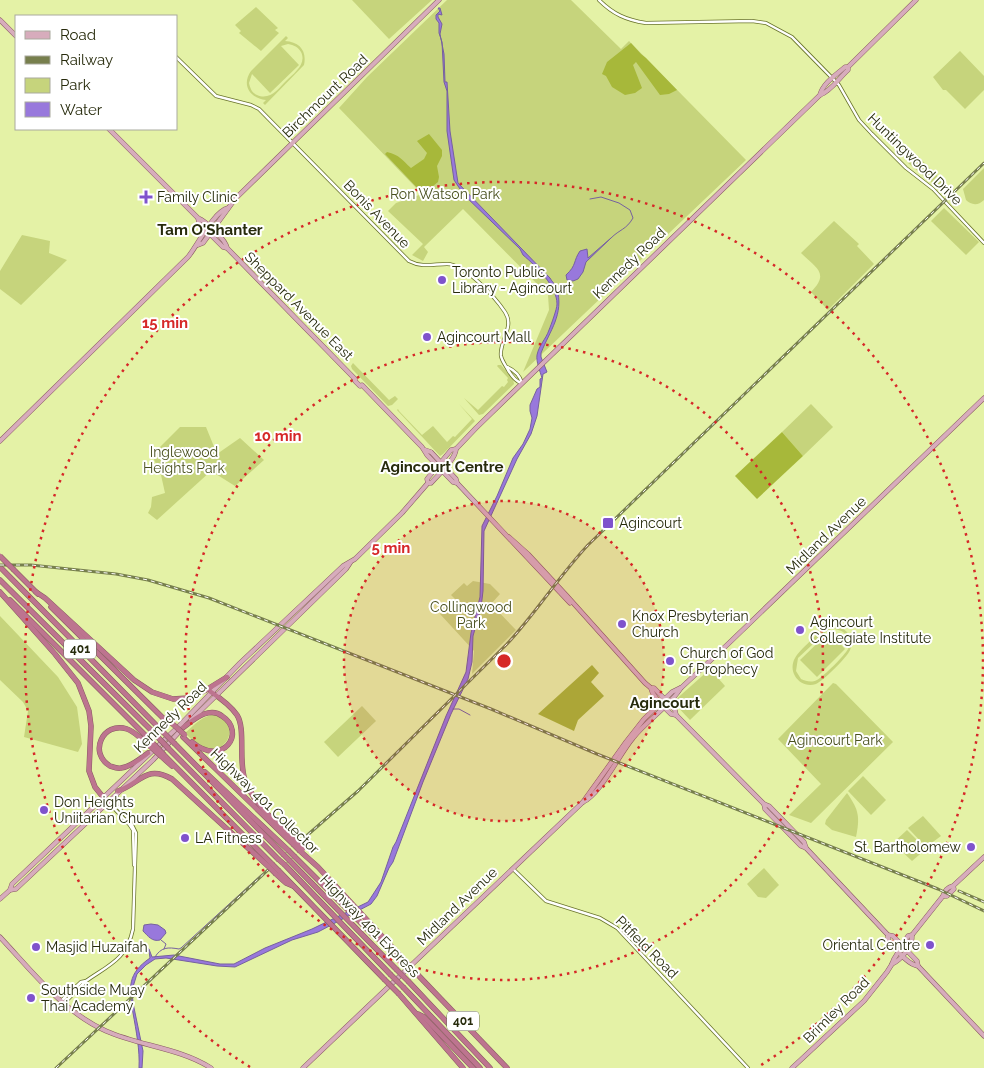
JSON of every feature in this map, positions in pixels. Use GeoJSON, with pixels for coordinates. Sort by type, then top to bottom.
{"type":"FeatureCollection","features":[{"type":"Feature","properties":{"kind":"highway","name":"Highway 401 Collector"},"geometry":{"type":"LineString","coordinates":[[0,556],[302,850],[507,1068]]}},
{"type":"Feature","properties":{"kind":"highway","name":"Highway 401 Express"},"geometry":{"type":"LineString","coordinates":[[0,567],[409,982],[490,1068]]}},
{"type":"Feature","properties":{"kind":"highway","name":"Highway 401 Express"},"geometry":{"type":"LineString","coordinates":[[0,580],[285,865],[480,1068]]}},
{"type":"Feature","properties":{"kind":"highway"},"geometry":{"type":"LineString","coordinates":[[0,591],[55,654],[81,688],[89,711],[91,726],[89,770],[95,787],[106,800]]}},
{"type":"Feature","properties":{"kind":"highway","name":"401"},"geometry":{"type":"LineString","coordinates":[[0,591],[144,738],[184,774],[270,865],[296,888],[398,994],[463,1068]]}},
{"type":"Feature","properties":{"kind":"highway"},"geometry":{"type":"LineString","coordinates":[[36,592],[43,596],[134,680],[152,692],[173,699],[188,698],[206,690],[227,676]]}},
{"type":"Feature","properties":{"kind":"highway"},"geometry":{"type":"LineString","coordinates":[[211,692],[230,708],[240,721],[241,766],[245,781],[251,792],[263,809],[295,843]]}},
{"type":"Feature","properties":{"kind":"highway"},"geometry":{"type":"LineString","coordinates":[[181,729],[203,714],[213,713],[225,718],[232,731],[232,737],[227,746],[214,752],[202,749],[184,736]]}},
{"type":"Feature","properties":{"kind":"highway"},"geometry":{"type":"LineString","coordinates":[[144,738],[128,729],[112,729],[100,740],[100,756],[112,767],[121,768],[148,753]]}},
{"type":"Feature","properties":{"kind":"highway"},"geometry":{"type":"LineString","coordinates":[[180,749],[288,850],[375,937],[394,949]]}},
{"type":"Feature","properties":{"kind":"highway"},"geometry":{"type":"LineString","coordinates":[[118,791],[150,773],[166,775],[270,865]]}},
{"type":"Feature","properties":{"kind":"highway"},"geometry":{"type":"LineString","coordinates":[[414,1012],[424,1017],[473,1068]]}},
{"type":"Feature","properties":{"kind":"main road","name":"Birchmount Road"},"geometry":{"type":"LineString","coordinates":[[198,245],[198,240],[227,212],[235,199],[439,0]]}},
{"type":"Feature","properties":{"kind":"main road","name":"Kennedy Road"},"geometry":{"type":"LineString","coordinates":[[428,483],[428,479],[452,450],[456,449],[820,94],[821,90],[834,80],[845,67],[848,67],[916,0]]}},
{"type":"Feature","properties":{"kind":"main road"},"geometry":{"type":"LineString","coordinates":[[0,20],[15,35]]}},
{"type":"Feature","properties":{"kind":"main road","name":"Sheppard Avenue East"},"geometry":{"type":"LineString","coordinates":[[110,130],[198,218],[198,223],[209,229],[226,244],[227,248],[355,379],[358,378],[362,386],[425,450],[431,452],[439,465],[456,479],[457,483],[484,512],[509,538],[528,554],[651,688],[654,688],[676,710],[676,715]]}},
{"type":"Feature","properties":{"kind":"main road","name":"Sheppard Avenue East"},"geometry":{"type":"LineString","coordinates":[[209,229],[210,234],[223,247],[227,248]]}},
{"type":"Feature","properties":{"kind":"main road","name":"Birchmount Road"},"geometry":{"type":"LineString","coordinates":[[0,441],[153,293],[210,234]]}},
{"type":"Feature","properties":{"kind":"main road","name":"Midland Avenue"},"geometry":{"type":"LineString","coordinates":[[583,802],[602,783],[634,736],[669,704],[682,687],[984,398]]}},
{"type":"Feature","properties":{"kind":"main road","name":"Kennedy Road"},"geometry":{"type":"LineString","coordinates":[[10,890],[12,884],[56,841],[153,760],[181,729],[402,514],[428,483],[431,483],[444,469],[456,454],[456,449]]}},
{"type":"Feature","properties":{"kind":"main road","name":"Kennedy Road"},"geometry":{"type":"LineString","coordinates":[[0,899],[10,890],[16,888],[60,846],[106,800],[148,753],[179,726],[227,676],[343,566],[350,563]]}},
{"type":"Feature","properties":{"kind":"main road","name":"Midland Avenue"},"geometry":{"type":"LineString","coordinates":[[303,1068],[583,802],[638,726],[672,692],[682,687]]}},
{"type":"Feature","properties":{"kind":"main road","name":"Sheppard Avenue East"},"geometry":{"type":"LineString","coordinates":[[651,688],[653,694],[664,708],[671,714],[676,715],[764,804],[766,809],[795,840],[806,848],[888,935],[893,936],[917,961],[918,966],[984,1036]]}},
{"type":"Feature","properties":{"kind":"main road","name":"Brimley Road"},"geometry":{"type":"LineString","coordinates":[[792,1068],[864,1001],[892,964],[908,936],[912,936],[944,893],[984,857]]}},
{"type":"Feature","properties":{"kind":"main road","name":"Sheppard Avenue East"},"geometry":{"type":"LineString","coordinates":[[888,935],[888,940],[913,966],[918,966]]}},
{"type":"Feature","properties":{"kind":"main road","name":"Brimley Road"},"geometry":{"type":"LineString","coordinates":[[892,964],[897,962],[907,951],[913,940],[912,936]]}},
{"type":"Feature","properties":{"kind":"main road"},"geometry":{"type":"LineString","coordinates":[[0,938],[63,1002],[98,1027],[131,1040],[194,1058],[211,1068]]}},
{"type":"Feature","properties":{"kind":"street","name":"Huntingwood Drive"},"geometry":{"type":"LineString","coordinates":[[599,0],[616,15],[633,21],[646,23],[752,20],[766,23],[792,37],[834,80],[859,120],[872,134],[906,168],[933,189],[984,243]]}},
{"type":"Feature","properties":{"kind":"street","name":"Bonis Avenue"},"geometry":{"type":"LineString","coordinates":[[178,59],[216,96],[251,105],[259,109],[410,261],[422,266],[447,264],[456,266],[477,281],[505,312],[508,318],[508,328],[501,354],[507,367],[520,378],[522,383]]}},
{"type":"Feature","properties":{"kind":"street"},"geometry":{"type":"LineString","coordinates":[[118,791],[116,805],[128,819],[136,833],[136,861],[134,867]]}},
{"type":"Feature","properties":{"kind":"street"},"geometry":{"type":"LineString","coordinates":[[63,1002],[86,981],[125,952],[131,940],[133,929],[133,830],[106,800]]}},
{"type":"Feature","properties":{"kind":"street"},"geometry":{"type":"LineString","coordinates":[[56,841],[60,846]]}},
{"type":"Feature","properties":{"kind":"street","name":"Pitfield Road"},"geometry":{"type":"LineString","coordinates":[[513,869],[546,901],[600,918],[617,928],[748,1068]]}},
{"type":"Feature","properties":{"kind":"green space"},"geometry":{"type":"Polygon","coordinates":[[[352,0],[432,0],[389,39],[352,0]]]}},
{"type":"Feature","properties":{"kind":"green space","name":"Ron Watson Park"},"geometry":{"type":"Polygon","coordinates":[[[447,0],[571,0],[621,49],[629,41],[746,160],[523,372],[549,310],[548,295],[463,209],[424,247],[428,252],[423,261],[412,255],[423,244],[388,211],[396,203],[422,194],[339,108],[367,77],[447,0]]]}},
{"type":"Feature","properties":{"kind":"green space"},"geometry":{"type":"Polygon","coordinates":[[[256,7],[278,28],[275,30],[279,33],[261,51],[239,33],[241,31],[235,25],[256,7]]]}},
{"type":"Feature","properties":{"kind":"green space"},"geometry":{"type":"Polygon","coordinates":[[[286,36],[288,38],[285,41],[298,45],[304,55],[304,65],[265,105],[263,103],[266,100],[256,97],[247,86],[248,76],[286,36]],[[288,44],[281,46],[299,65],[270,93],[252,74],[249,83],[255,94],[266,96],[274,93],[299,68],[302,60],[301,52],[288,44]]]}},
{"type":"Feature","properties":{"kind":"green space"},"geometry":{"type":"Polygon","coordinates":[[[631,43],[677,90],[669,94],[660,95],[636,62],[633,65],[642,88],[635,93],[625,95],[612,87],[606,76],[602,74],[607,62],[631,43]]]}},
{"type":"Feature","properties":{"kind":"green space"},"geometry":{"type":"Polygon","coordinates":[[[960,51],[984,76],[984,90],[965,109],[946,90],[943,90],[933,77],[960,51]]]}},
{"type":"Feature","properties":{"kind":"green space"},"geometry":{"type":"Polygon","coordinates":[[[429,134],[442,150],[442,156],[437,166],[438,182],[423,194],[385,154],[387,152],[401,158],[411,168],[424,159],[427,153],[417,141],[429,134]]]}},
{"type":"Feature","properties":{"kind":"green space"},"geometry":{"type":"Polygon","coordinates":[[[917,155],[950,189],[946,194],[908,163],[917,155]]]}},
{"type":"Feature","properties":{"kind":"green space"},"geometry":{"type":"Polygon","coordinates":[[[984,168],[984,200],[977,204],[972,204],[966,200],[963,189],[984,168]]]}},
{"type":"Feature","properties":{"kind":"green space"},"geometry":{"type":"Polygon","coordinates":[[[944,208],[979,242],[966,255],[931,221],[944,208]]]}},
{"type":"Feature","properties":{"kind":"green space"},"geometry":{"type":"Polygon","coordinates":[[[834,221],[859,244],[857,246],[874,264],[828,310],[811,292],[820,280],[819,271],[801,253],[834,221]]]}},
{"type":"Feature","properties":{"kind":"green space"},"geometry":{"type":"Polygon","coordinates":[[[22,235],[50,241],[49,253],[67,260],[21,305],[0,289],[0,271],[22,235]]]}},
{"type":"Feature","properties":{"kind":"green space"},"geometry":{"type":"Polygon","coordinates":[[[353,363],[389,400],[395,396],[398,399],[388,406],[352,369],[353,363]]]}},
{"type":"Feature","properties":{"kind":"green space"},"geometry":{"type":"Polygon","coordinates":[[[498,365],[501,365],[513,379],[514,384],[483,414],[479,415],[464,398],[478,410],[502,386],[504,387],[508,382],[508,378],[498,365]]]}},
{"type":"Feature","properties":{"kind":"green space"},"geometry":{"type":"Polygon","coordinates":[[[459,404],[475,421],[440,456],[397,410],[422,435],[433,426],[447,442],[453,436],[455,437],[472,419],[459,404]]]}},
{"type":"Feature","properties":{"kind":"green space"},"geometry":{"type":"Polygon","coordinates":[[[811,404],[833,427],[803,456],[782,432],[811,404]]]}},
{"type":"Feature","properties":{"kind":"green space","name":"Inglewood Heights Park"},"geometry":{"type":"Polygon","coordinates":[[[180,427],[206,427],[217,454],[240,438],[264,460],[235,486],[211,471],[157,520],[148,513],[152,497],[165,493],[161,475],[152,455],[180,427]]]}},
{"type":"Feature","properties":{"kind":"green space"},"geometry":{"type":"Polygon","coordinates":[[[782,432],[803,456],[757,499],[735,476],[782,432]]]}},
{"type":"Feature","properties":{"kind":"green space","name":"Collingwood Park"},"geometry":{"type":"Polygon","coordinates":[[[473,581],[490,584],[500,594],[491,604],[516,630],[472,674],[474,651],[440,614],[455,599],[451,595],[464,583],[467,586],[473,581]]]}},
{"type":"Feature","properties":{"kind":"green space"},"geometry":{"type":"Polygon","coordinates":[[[0,616],[58,677],[77,707],[82,744],[78,752],[24,737],[28,711],[23,702],[0,680],[0,616]]]}},
{"type":"Feature","properties":{"kind":"green space"},"geometry":{"type":"Polygon","coordinates":[[[833,619],[835,621],[831,626],[840,627],[850,637],[850,650],[839,664],[816,684],[810,685],[800,682],[794,674],[793,663],[795,658],[833,619]],[[835,629],[826,632],[798,658],[796,671],[801,679],[811,682],[817,680],[846,652],[849,645],[848,637],[843,632],[835,629]]]}},
{"type":"Feature","properties":{"kind":"green space"},"geometry":{"type":"Polygon","coordinates":[[[829,632],[845,649],[817,677],[800,660],[829,632]]]}},
{"type":"Feature","properties":{"kind":"green space"},"geometry":{"type":"Polygon","coordinates":[[[592,665],[599,673],[591,682],[604,696],[578,720],[574,731],[538,714],[592,665]]]}},
{"type":"Feature","properties":{"kind":"green space"},"geometry":{"type":"Polygon","coordinates":[[[710,669],[725,686],[690,720],[673,702],[710,669]]]}},
{"type":"Feature","properties":{"kind":"green space","name":"Agincourt Park"},"geometry":{"type":"Polygon","coordinates":[[[833,683],[893,742],[811,823],[789,815],[821,784],[778,739],[833,683]]]}},
{"type":"Feature","properties":{"kind":"green space"},"geometry":{"type":"Polygon","coordinates":[[[362,706],[376,721],[338,757],[324,742],[362,706]]]}},
{"type":"Feature","properties":{"kind":"green space"},"geometry":{"type":"Polygon","coordinates":[[[217,714],[225,721],[229,733],[226,742],[216,750],[204,748],[185,733],[203,718],[217,714]]]}},
{"type":"Feature","properties":{"kind":"green space"},"geometry":{"type":"Polygon","coordinates":[[[863,776],[886,800],[871,815],[848,791],[863,776]]]}},
{"type":"Feature","properties":{"kind":"green space"},"geometry":{"type":"Polygon","coordinates":[[[847,793],[858,814],[856,837],[832,830],[825,824],[847,793]]]}},
{"type":"Feature","properties":{"kind":"green space"},"geometry":{"type":"Polygon","coordinates":[[[923,816],[941,836],[926,847],[908,828],[923,816]]]}},
{"type":"Feature","properties":{"kind":"green space"},"geometry":{"type":"Polygon","coordinates":[[[907,830],[926,849],[912,861],[893,843],[907,830]]]}},
{"type":"Feature","properties":{"kind":"green space"},"geometry":{"type":"Polygon","coordinates":[[[764,868],[779,885],[766,898],[758,897],[747,884],[764,868]]]}},
{"type":"Feature","properties":{"kind":"water"},"geometry":{"type":"Polygon","coordinates":[[[438,8],[440,8],[442,15],[438,14],[442,24],[441,39],[439,33],[439,23],[436,19],[436,15],[440,11],[438,8]]]}},
{"type":"Feature","properties":{"kind":"water"},"geometry":{"type":"Polygon","coordinates":[[[442,45],[445,82],[447,82],[450,131],[458,183],[550,278],[557,288],[559,298],[555,322],[541,353],[547,372],[543,374],[537,416],[531,434],[517,459],[484,531],[483,591],[481,608],[473,636],[472,662],[468,679],[451,714],[423,782],[393,862],[377,896],[371,904],[318,932],[292,940],[235,967],[166,958],[155,959],[146,965],[137,974],[132,990],[143,1051],[142,1068],[139,1068],[131,982],[137,970],[150,958],[149,951],[144,947],[149,949],[152,957],[174,955],[220,964],[234,964],[265,948],[312,929],[368,902],[381,882],[393,847],[446,716],[466,672],[471,633],[480,597],[482,526],[513,458],[523,444],[530,429],[532,418],[530,405],[537,389],[540,387],[540,379],[542,378],[537,355],[549,330],[557,304],[554,290],[550,283],[523,255],[520,249],[464,195],[454,180],[447,131],[447,91],[444,82],[442,45]]]}},
{"type":"Feature","properties":{"kind":"water"},"geometry":{"type":"Polygon","coordinates":[[[611,238],[586,262],[583,272],[578,279],[573,281],[567,280],[566,275],[572,268],[580,251],[587,249],[588,258],[611,238]]]}},
{"type":"Feature","properties":{"kind":"water"},"geometry":{"type":"Polygon","coordinates":[[[144,925],[158,925],[165,930],[166,933],[160,940],[148,937],[143,931],[144,925]]]}},
{"type":"Feature","properties":{"kind":"waterway"},"geometry":{"type":"LineString","coordinates":[[590,199],[601,197],[619,203],[630,210],[633,218],[611,238]]}},
{"type":"Feature","properties":{"kind":"waterway"},"geometry":{"type":"LineString","coordinates":[[453,709],[459,709],[470,715]]}},
{"type":"Feature","properties":{"kind":"waterway"},"geometry":{"type":"LineString","coordinates":[[155,957],[160,951],[165,949],[181,948],[262,874]]}},
{"type":"Feature","properties":{"kind":"waterway"},"geometry":{"type":"LineString","coordinates":[[161,940],[166,944],[164,949]]}},
{"type":"Feature","properties":{"kind":"railway"},"geometry":{"type":"LineString","coordinates":[[296,845],[358,791],[507,644],[588,545],[984,163]]}},
{"type":"Feature","properties":{"kind":"railway"},"geometry":{"type":"LineString","coordinates":[[0,565],[31,565],[116,574],[148,580],[209,598],[938,889],[984,911]]}},
{"type":"Feature","properties":{"kind":"railway"},"geometry":{"type":"LineString","coordinates":[[56,1068],[269,869]]}},
{"type":"Feature","properties":{"kind":"railway"},"geometry":{"type":"LineString","coordinates":[[959,891],[984,902]]}},
{"type":"Feature","properties":{"kind":"place","name":"Family Clinic"},"geometry":{"type":"Point","coordinates":[146,197]}},
{"type":"Feature","properties":{"kind":"place","name":"Toronto Public Library - Agincourt"},"geometry":{"type":"Point","coordinates":[442,280]}},
{"type":"Feature","properties":{"kind":"place","name":"Agincourt Mall"},"geometry":{"type":"Point","coordinates":[427,337]}},
{"type":"Feature","properties":{"kind":"place","name":"Agincourt"},"geometry":{"type":"Point","coordinates":[608,523]}},
{"type":"Feature","properties":{"kind":"place","name":"Knox Presbyterian Church"},"geometry":{"type":"Point","coordinates":[622,624]}},
{"type":"Feature","properties":{"kind":"place","name":"Agincourt Collegiate Institute"},"geometry":{"type":"Point","coordinates":[800,630]}},
{"type":"Feature","properties":{"kind":"place","name":"Church of God of Prophecy"},"geometry":{"type":"Point","coordinates":[670,661]}},
{"type":"Feature","properties":{"kind":"place","name":"Don Heights Uniitarian Church"},"geometry":{"type":"Point","coordinates":[44,810]}},
{"type":"Feature","properties":{"kind":"place","name":"LA Fitness"},"geometry":{"type":"Point","coordinates":[185,838]}},
{"type":"Feature","properties":{"kind":"place","name":"St. Bartholomew"},"geometry":{"type":"Point","coordinates":[971,847]}},
{"type":"Feature","properties":{"kind":"place","name":"Oriental Centre"},"geometry":{"type":"Point","coordinates":[930,945]}},
{"type":"Feature","properties":{"kind":"place","name":"Masjid Huzaifah"},"geometry":{"type":"Point","coordinates":[36,947]}},
{"type":"Feature","properties":{"kind":"place","name":"Southside Muay Thai Academy"},"geometry":{"type":"Point","coordinates":[31,998]}},
{"type":"Feature","properties":{"kind":"district","name":"Tam O'Shanter"},"geometry":{"type":"Point","coordinates":[210,230]}},
{"type":"Feature","properties":{"kind":"district","name":"Agincourt Centre"},"geometry":{"type":"Point","coordinates":[442,467]}},
{"type":"Feature","properties":{"kind":"district","name":"Agincourt"},"geometry":{"type":"Point","coordinates":[665,703]}}]}
